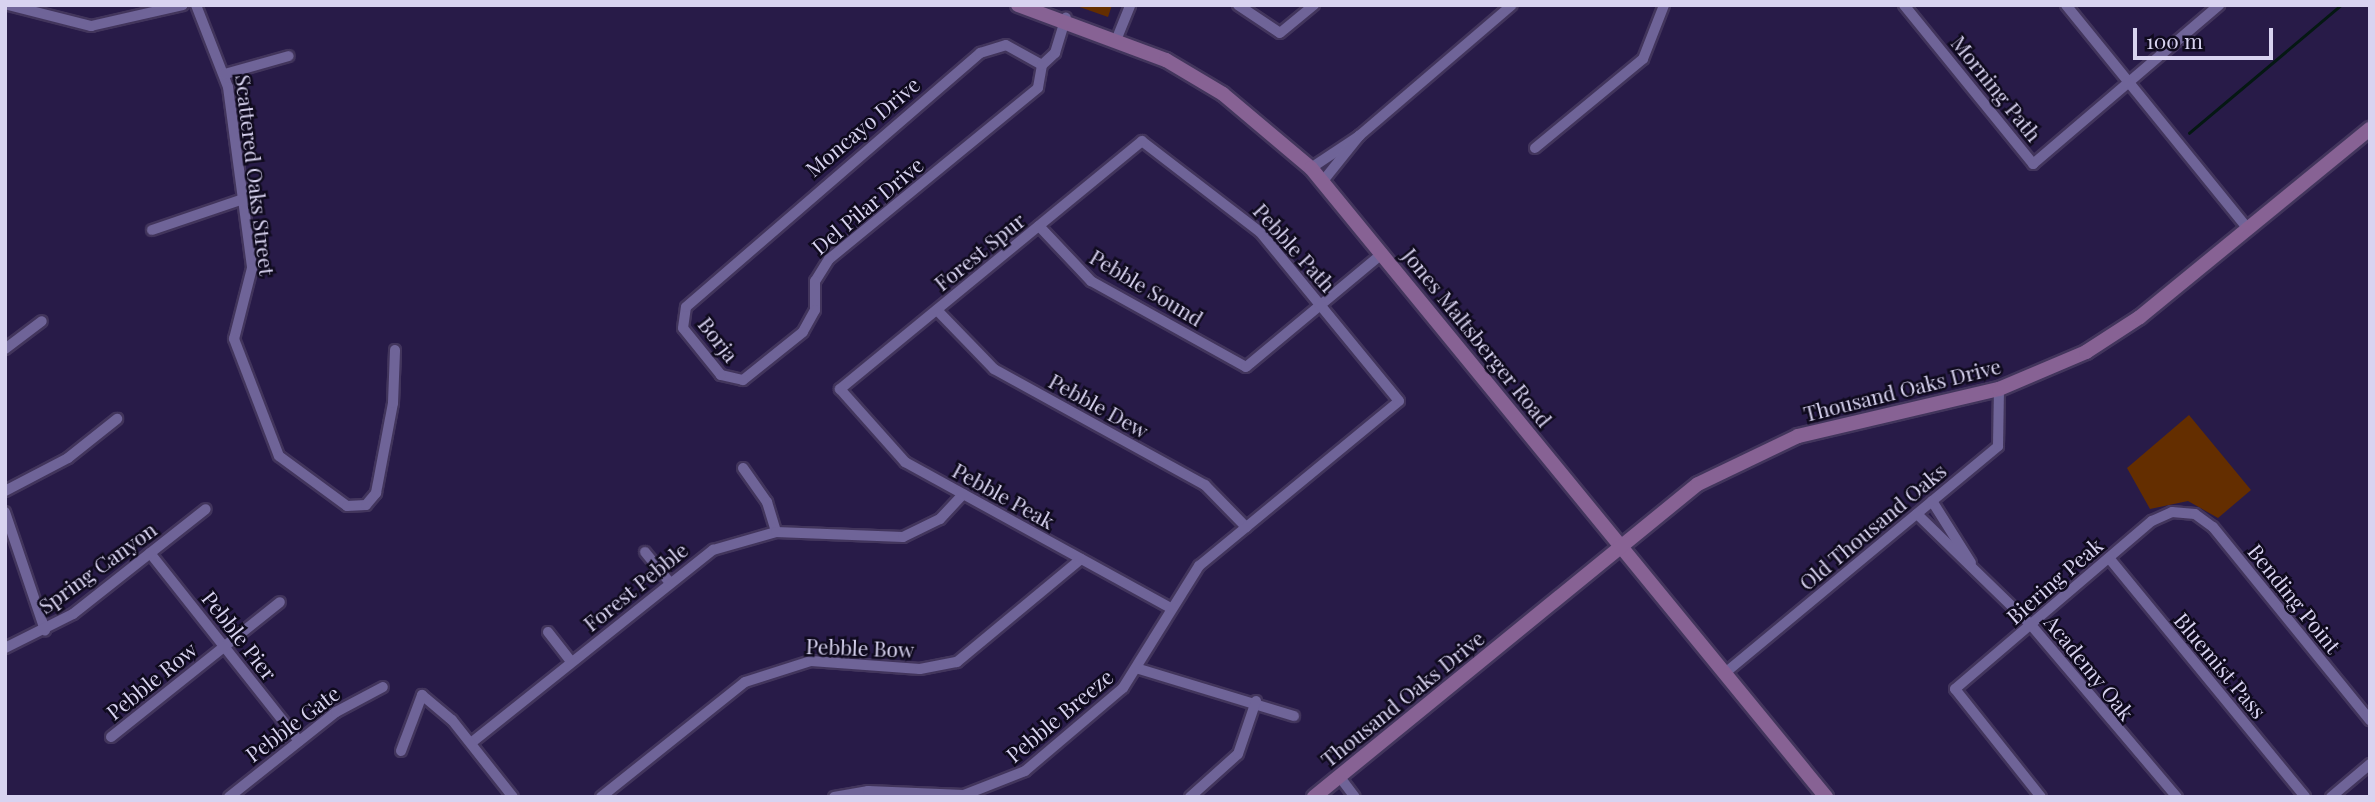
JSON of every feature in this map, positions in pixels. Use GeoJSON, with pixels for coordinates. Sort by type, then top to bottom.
{"type":"FeatureCollection","features":[{"type":"Feature","properties":{"kind":"main road","name":"Jones Maltsberger Road"},"geometry":{"type":"LineString","coordinates":[[1018,5],[1066,18],[1117,38],[1223,94],[1311,169],[1383,253],[1826,797]]}},
{"type":"Feature","properties":{"kind":"main road","name":"Thousand Oaks Drive"},"geometry":{"type":"LineString","coordinates":[[1314,797],[1620,544],[1698,484],[1798,436],[1999,389],[2111,337],[2370,129]]}},
{"type":"Feature","properties":{"kind":"street"},"geometry":{"type":"LineString","coordinates":[[8,5],[91,26],[183,5]]}},
{"type":"Feature","properties":{"kind":"street","name":"Scattered Oaks Street"},"geometry":{"type":"LineString","coordinates":[[196,5],[225,74],[240,200],[253,276],[235,320],[234,339],[278,456],[347,506],[366,505],[376,493],[393,403],[395,350]]}},
{"type":"Feature","properties":{"kind":"street"},"geometry":{"type":"LineString","coordinates":[[1117,38],[1130,5]]}},
{"type":"Feature","properties":{"kind":"street"},"geometry":{"type":"LineString","coordinates":[[1238,5],[1280,33],[1314,5]]}},
{"type":"Feature","properties":{"kind":"street"},"geometry":{"type":"LineString","coordinates":[[1311,169],[1359,136],[1511,5]]}},
{"type":"Feature","properties":{"kind":"street"},"geometry":{"type":"LineString","coordinates":[[1535,148],[1643,59],[1664,5]]}},
{"type":"Feature","properties":{"kind":"street","name":"Morning Path"},"geometry":{"type":"LineString","coordinates":[[1904,5],[2034,163],[2127,85]]}},
{"type":"Feature","properties":{"kind":"street"},"geometry":{"type":"LineString","coordinates":[[2066,5],[2127,85],[2248,229]]}},
{"type":"Feature","properties":{"kind":"street"},"geometry":{"type":"LineString","coordinates":[[2127,85],[2219,5]]}},
{"type":"Feature","properties":{"kind":"street"},"geometry":{"type":"LineString","coordinates":[[1042,65],[1055,53],[1066,18]]}},
{"type":"Feature","properties":{"kind":"street","name":"Moncayo Drive"},"geometry":{"type":"LineString","coordinates":[[682,317],[785,226],[816,189],[980,53],[1006,45],[1042,65]]}},
{"type":"Feature","properties":{"kind":"street"},"geometry":{"type":"LineString","coordinates":[[225,74],[289,56]]}},
{"type":"Feature","properties":{"kind":"street","name":"Del Pilar Drive"},"geometry":{"type":"LineString","coordinates":[[732,381],[748,377],[803,332],[815,310],[815,281],[829,259],[1038,88],[1042,65]]}},
{"type":"Feature","properties":{"kind":"street"},"geometry":{"type":"LineString","coordinates":[[1322,181],[1359,136]]}},
{"type":"Feature","properties":{"kind":"street","name":"Forest Spur"},"geometry":{"type":"LineString","coordinates":[[840,389],[1142,141]]}},
{"type":"Feature","properties":{"kind":"street","name":"Pebble Path"},"geometry":{"type":"LineString","coordinates":[[1142,141],[1228,202],[1321,304],[1399,401]]}},
{"type":"Feature","properties":{"kind":"street"},"geometry":{"type":"LineString","coordinates":[[152,230],[240,200]]}},
{"type":"Feature","properties":{"kind":"street","name":"Pebble Sound"},"geometry":{"type":"LineString","coordinates":[[1039,226],[1091,281],[1246,367],[1321,304]]}},
{"type":"Feature","properties":{"kind":"street"},"geometry":{"type":"LineString","coordinates":[[1321,304],[1383,253]]}},
{"type":"Feature","properties":{"kind":"street","name":"Pebble Dew"},"geometry":{"type":"LineString","coordinates":[[937,310],[994,369],[1205,485],[1247,527]]}},
{"type":"Feature","properties":{"kind":"street","name":"Borja"},"geometry":{"type":"LineString","coordinates":[[682,317],[683,328],[732,381]]}},
{"type":"Feature","properties":{"kind":"street"},"geometry":{"type":"LineString","coordinates":[[5,348],[43,321]]}},
{"type":"Feature","properties":{"kind":"street","name":"Pebble Peak"},"geometry":{"type":"LineString","coordinates":[[840,389],[897,456],[1171,608]]}},
{"type":"Feature","properties":{"kind":"street","name":"Old Thousand Oaks"},"geometry":{"type":"LineString","coordinates":[[1725,673],[1998,446],[1999,389]]}},
{"type":"Feature","properties":{"kind":"street","name":"Pebble Breeze"},"geometry":{"type":"LineString","coordinates":[[834,797],[868,791],[964,795],[1002,785],[1108,704],[1139,669],[1171,608],[1199,566],[1399,401]]}},
{"type":"Feature","properties":{"kind":"street"},"geometry":{"type":"LineString","coordinates":[[5,491],[68,458],[117,419]]}},
{"type":"Feature","properties":{"kind":"street"},"geometry":{"type":"LineString","coordinates":[[743,468],[768,502],[776,532]]}},
{"type":"Feature","properties":{"kind":"street","name":"Forest Pebble"},"geometry":{"type":"LineString","coordinates":[[471,743],[669,582],[713,550],[776,532],[902,537],[940,519],[963,494]]}},
{"type":"Feature","properties":{"kind":"street","name":"Academy Oak"},"geometry":{"type":"LineString","coordinates":[[1932,501],[1972,563],[2031,625],[2176,796]]}},
{"type":"Feature","properties":{"kind":"street","name":"Spring Canyon"},"geometry":{"type":"LineString","coordinates":[[5,648],[45,630],[206,509]]}},
{"type":"Feature","properties":{"kind":"street","name":"Biering Peak"},"geometry":{"type":"LineString","coordinates":[[2041,797],[1955,689],[2162,514],[2183,511]]}},
{"type":"Feature","properties":{"kind":"street","name":"Bending Point"},"geometry":{"type":"LineString","coordinates":[[2183,511],[2213,527],[2370,720]]}},
{"type":"Feature","properties":{"kind":"street"},"geometry":{"type":"LineString","coordinates":[[5,512],[45,630]]}},
{"type":"Feature","properties":{"kind":"street","name":"Academy Oak"},"geometry":{"type":"LineString","coordinates":[[1917,514],[1941,543],[1972,563]]}},
{"type":"Feature","properties":{"kind":"street"},"geometry":{"type":"LineString","coordinates":[[645,552],[669,582]]}},
{"type":"Feature","properties":{"kind":"street","name":"Pebble Pier"},"geometry":{"type":"LineString","coordinates":[[150,553],[299,741]]}},
{"type":"Feature","properties":{"kind":"street","name":"Bluemist Pass"},"geometry":{"type":"LineString","coordinates":[[2109,558],[2305,797]]}},
{"type":"Feature","properties":{"kind":"street","name":"Pebble Bow"},"geometry":{"type":"LineString","coordinates":[[601,797],[745,682],[811,661],[920,669],[957,662],[1081,559]]}},
{"type":"Feature","properties":{"kind":"street","name":"Pebble Row"},"geometry":{"type":"LineString","coordinates":[[111,737],[281,602]]}},
{"type":"Feature","properties":{"kind":"street"},"geometry":{"type":"LineString","coordinates":[[548,632],[571,661]]}},
{"type":"Feature","properties":{"kind":"street"},"geometry":{"type":"LineString","coordinates":[[1139,669],[1256,701],[1294,716]]}},
{"type":"Feature","properties":{"kind":"street","name":"Pebble Gate"},"geometry":{"type":"LineString","coordinates":[[229,797],[299,741],[383,687]]}},
{"type":"Feature","properties":{"kind":"street"},"geometry":{"type":"LineString","coordinates":[[401,751],[422,695],[441,710],[471,743],[513,797]]}},
{"type":"Feature","properties":{"kind":"street"},"geometry":{"type":"LineString","coordinates":[[1189,797],[1238,754],[1256,701]]}},
{"type":"Feature","properties":{"kind":"street"},"geometry":{"type":"LineString","coordinates":[[2331,797],[2370,764]]}},
{"type":"Feature","properties":{"kind":"street"},"geometry":{"type":"LineString","coordinates":[[1339,776],[1355,797]]}},
{"type":"Feature","properties":{"kind":"shaded area"},"geometry":{"type":"Polygon","coordinates":[[[1074,5],[1112,5],[1108,17],[1074,5]]]}},
{"type":"Feature","properties":{"kind":"shaded area"},"geometry":{"type":"Polygon","coordinates":[[[2189,415],[2251,490],[2218,518],[2188,501],[2150,509],[2127,468],[2189,415]]]}},
{"type":"Feature","properties":{"kind":"waterway"},"geometry":{"type":"LineString","coordinates":[[2189,133],[2341,5]]}}]}
